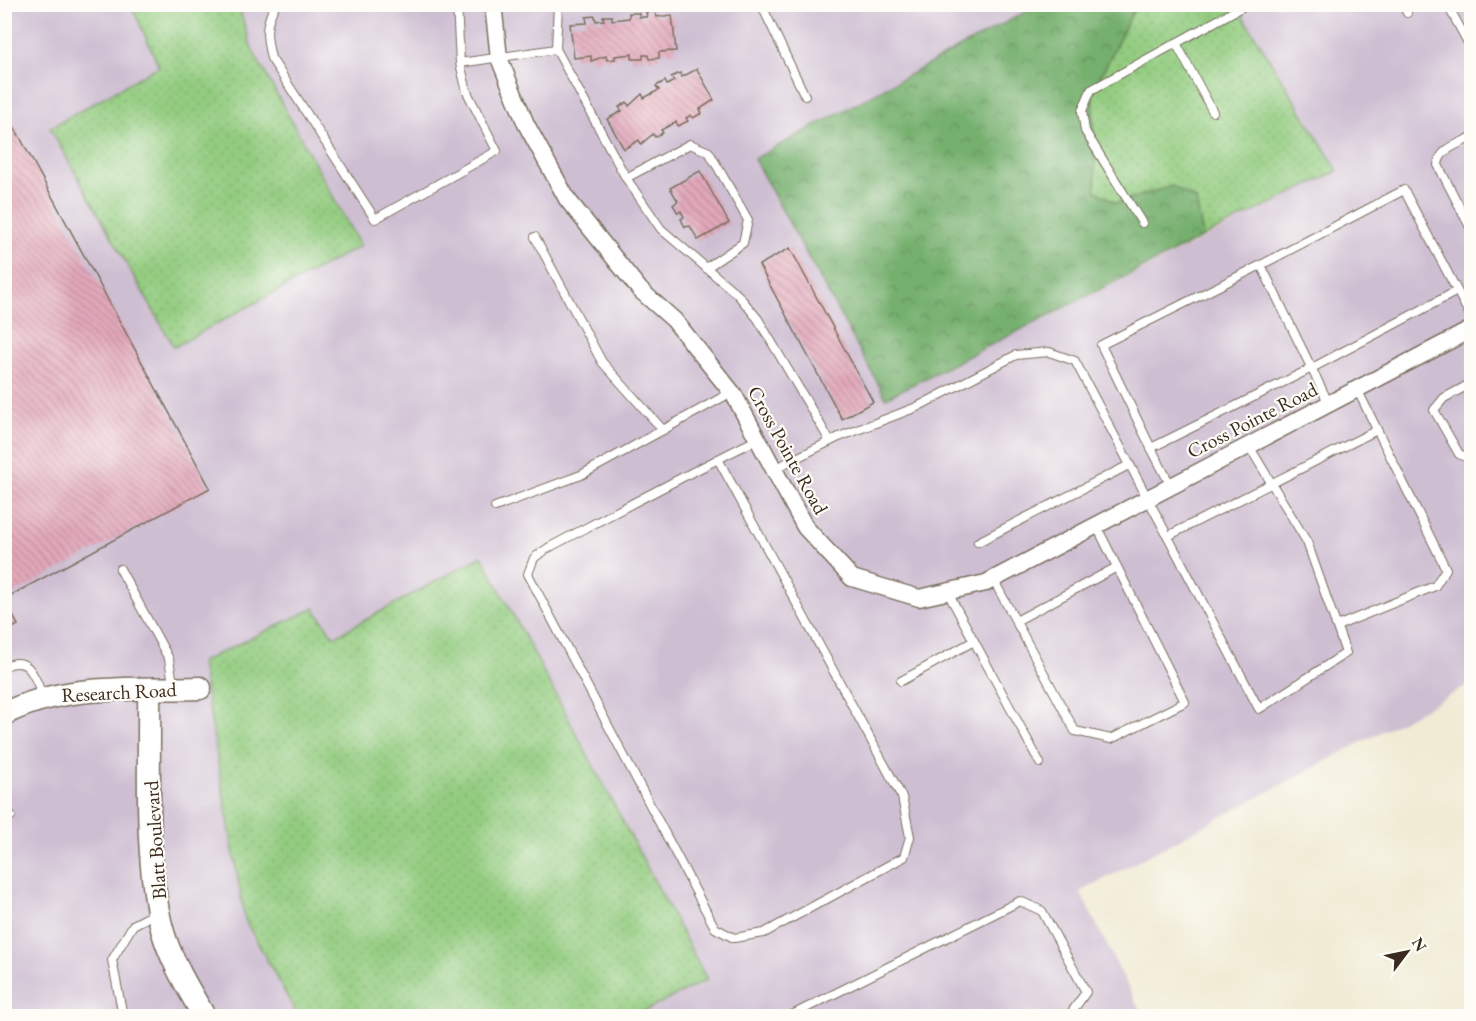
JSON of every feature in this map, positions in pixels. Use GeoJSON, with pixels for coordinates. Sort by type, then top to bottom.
{"type":"FeatureCollection","features":[{"type":"Feature","properties":{"kind":"street","name":"Cross Pointe Road"},"geometry":{"type":"LineString","coordinates":[[493,4],[500,58],[526,124],[567,199],[640,290],[674,320],[732,392],[805,527],[852,578],[918,598],[993,579],[1472,329]]}},
{"type":"Feature","properties":{"kind":"street","name":"Research Road"},"geometry":{"type":"LineString","coordinates":[[4,714],[44,697],[88,691],[200,688]]}},
{"type":"Feature","properties":{"kind":"street","name":"Blatt Boulevard"},"geometry":{"type":"LineString","coordinates":[[149,690],[152,869],[159,911],[173,961],[204,1017]]}},
{"type":"Feature","properties":{"kind":"lane"},"geometry":{"type":"LineString","coordinates":[[276,4],[268,18],[266,34],[271,58],[375,219],[497,151],[467,92],[460,63],[457,4]]}},
{"type":"Feature","properties":{"kind":"lane"},"geometry":{"type":"LineString","coordinates":[[558,4],[556,49],[626,178],[661,228],[738,295],[758,319],[830,441]]}},
{"type":"Feature","properties":{"kind":"lane"},"geometry":{"type":"LineString","coordinates":[[761,4],[805,96]]}},
{"type":"Feature","properties":{"kind":"lane"},"geometry":{"type":"LineString","coordinates":[[1447,4],[1472,50]]}},
{"type":"Feature","properties":{"kind":"lane"},"geometry":{"type":"LineString","coordinates":[[1142,223],[1085,131],[1082,111],[1091,90],[1243,6]]}},
{"type":"Feature","properties":{"kind":"lane"},"geometry":{"type":"LineString","coordinates":[[1176,43],[1213,111]]}},
{"type":"Feature","properties":{"kind":"lane"},"geometry":{"type":"LineString","coordinates":[[460,63],[556,49]]}},
{"type":"Feature","properties":{"kind":"lane"},"geometry":{"type":"LineString","coordinates":[[1472,138],[1445,151],[1439,158],[1438,165],[1472,231]]}},
{"type":"Feature","properties":{"kind":"lane"},"geometry":{"type":"LineString","coordinates":[[626,178],[690,144],[709,152],[748,220],[743,243],[706,268]]}},
{"type":"Feature","properties":{"kind":"lane"},"geometry":{"type":"LineString","coordinates":[[1171,486],[1101,345],[1404,190],[1472,319]]}},
{"type":"Feature","properties":{"kind":"lane"},"geometry":{"type":"LineString","coordinates":[[535,237],[602,362],[663,430]]}},
{"type":"Feature","properties":{"kind":"lane"},"geometry":{"type":"LineString","coordinates":[[1261,265],[1329,404]]}},
{"type":"Feature","properties":{"kind":"lane"},"geometry":{"type":"LineString","coordinates":[[1151,448],[1312,368],[1457,291]]}},
{"type":"Feature","properties":{"kind":"lane"},"geometry":{"type":"LineString","coordinates":[[774,469],[830,441],[917,407],[1016,355],[1049,352],[1075,361],[1146,499],[1259,708],[1346,653],[1307,542],[1249,446]]}},
{"type":"Feature","properties":{"kind":"lane"},"geometry":{"type":"LineString","coordinates":[[1471,385],[1440,401],[1434,410],[1460,454],[1472,460]]}},
{"type":"Feature","properties":{"kind":"lane"},"geometry":{"type":"LineString","coordinates":[[1337,627],[1435,586],[1446,569],[1357,389]]}},
{"type":"Feature","properties":{"kind":"lane"},"geometry":{"type":"LineString","coordinates":[[495,507],[581,475],[732,392]]}},
{"type":"Feature","properties":{"kind":"lane"},"geometry":{"type":"LineString","coordinates":[[1168,536],[1273,485],[1377,430]]}},
{"type":"Feature","properties":{"kind":"lane"},"geometry":{"type":"LineString","coordinates":[[718,459],[902,797],[910,837],[904,858],[764,933],[734,938],[715,928],[528,574],[534,558],[548,548],[718,459],[758,439]]}},
{"type":"Feature","properties":{"kind":"lane"},"geometry":{"type":"LineString","coordinates":[[978,542],[1129,465]]}},
{"type":"Feature","properties":{"kind":"lane"},"geometry":{"type":"LineString","coordinates":[[993,579],[1075,731],[1111,739],[1185,702],[1096,525]]}},
{"type":"Feature","properties":{"kind":"lane"},"geometry":{"type":"LineString","coordinates":[[1016,621],[1117,567]]}},
{"type":"Feature","properties":{"kind":"lane"},"geometry":{"type":"LineString","coordinates":[[120,569],[168,658],[174,689]]}},
{"type":"Feature","properties":{"kind":"lane"},"geometry":{"type":"LineString","coordinates":[[947,591],[1040,763]]}},
{"type":"Feature","properties":{"kind":"lane"},"geometry":{"type":"LineString","coordinates":[[901,681],[974,641]]}},
{"type":"Feature","properties":{"kind":"lane"},"geometry":{"type":"LineString","coordinates":[[4,667],[14,661],[22,662],[32,671],[44,697]]}},
{"type":"Feature","properties":{"kind":"lane"},"geometry":{"type":"LineString","coordinates":[[790,1017],[1020,901],[1042,911],[1086,992],[1069,1017]]}},
{"type":"Feature","properties":{"kind":"lane"},"geometry":{"type":"LineString","coordinates":[[123,1017],[112,960],[133,925],[159,911]]}},
{"type":"Feature","properties":{"kind":"shaded area"},"geometry":{"type":"Polygon","coordinates":[[[5,5],[131,5],[160,65],[252,49],[238,5],[1038,5],[754,159],[886,398],[1338,171],[1236,5],[1471,5],[1471,684],[1080,892],[1143,1016],[635,1016],[706,980],[482,557],[334,637],[245,920],[298,1016],[5,1016],[5,5]]]}},
{"type":"Feature","properties":{"kind":"green space"},"geometry":{"type":"Polygon","coordinates":[[[131,5],[238,5],[252,49],[360,246],[174,347],[50,128],[159,66],[131,5]]]}},
{"type":"Feature","properties":{"kind":"green space"},"geometry":{"type":"Polygon","coordinates":[[[1038,5],[1136,5],[1092,94],[1096,191],[1116,203],[1172,186],[1196,200],[1203,237],[886,398],[754,159],[1038,5]]]}},
{"type":"Feature","properties":{"kind":"green space"},"geometry":{"type":"Polygon","coordinates":[[[1136,5],[1236,5],[1338,171],[1203,237],[1196,200],[1172,186],[1116,203],[1096,191],[1092,94],[1136,5]]]}},
{"type":"Feature","properties":{"kind":"green space"},"geometry":{"type":"Polygon","coordinates":[[[482,556],[707,980],[635,1016],[298,1016],[245,920],[201,662],[314,608],[334,637],[482,556]]]}},
{"type":"Feature","properties":{"kind":"building"},"geometry":{"type":"Polygon","coordinates":[[[655,11],[656,17],[672,15],[676,51],[659,52],[659,58],[649,59],[648,55],[643,55],[643,59],[632,59],[632,54],[615,56],[615,59],[607,60],[606,56],[591,61],[591,56],[574,58],[570,24],[587,23],[586,17],[595,16],[596,21],[604,20],[603,16],[612,16],[612,20],[629,18],[629,13],[639,13],[639,17],[647,17],[646,12],[655,11]]]}},
{"type":"Feature","properties":{"kind":"building"},"geometry":{"type":"Polygon","coordinates":[[[697,69],[714,100],[700,109],[702,113],[693,118],[691,115],[686,118],[688,121],[678,126],[676,122],[661,130],[663,133],[655,137],[653,134],[641,144],[639,140],[624,149],[607,119],[622,111],[619,107],[627,102],[629,106],[642,94],[644,98],[659,90],[656,86],[665,81],[667,85],[674,81],[671,77],[680,73],[682,77],[697,69]]]}},
{"type":"Feature","properties":{"kind":"building"},"geometry":{"type":"Polygon","coordinates":[[[4,108],[210,488],[4,599],[4,108]]]}},
{"type":"Feature","properties":{"kind":"building"},"geometry":{"type":"Polygon","coordinates":[[[700,171],[729,223],[698,240],[690,226],[685,227],[681,219],[684,217],[681,211],[678,213],[673,205],[678,201],[670,188],[700,171]]]}},
{"type":"Feature","properties":{"kind":"building"},"geometry":{"type":"Polygon","coordinates":[[[790,248],[873,402],[842,419],[759,265],[790,248]]]}},
{"type":"Feature","properties":{"kind":"building"},"geometry":{"type":"Polygon","coordinates":[[[4,600],[18,625],[4,632],[4,600]]]}}]}
